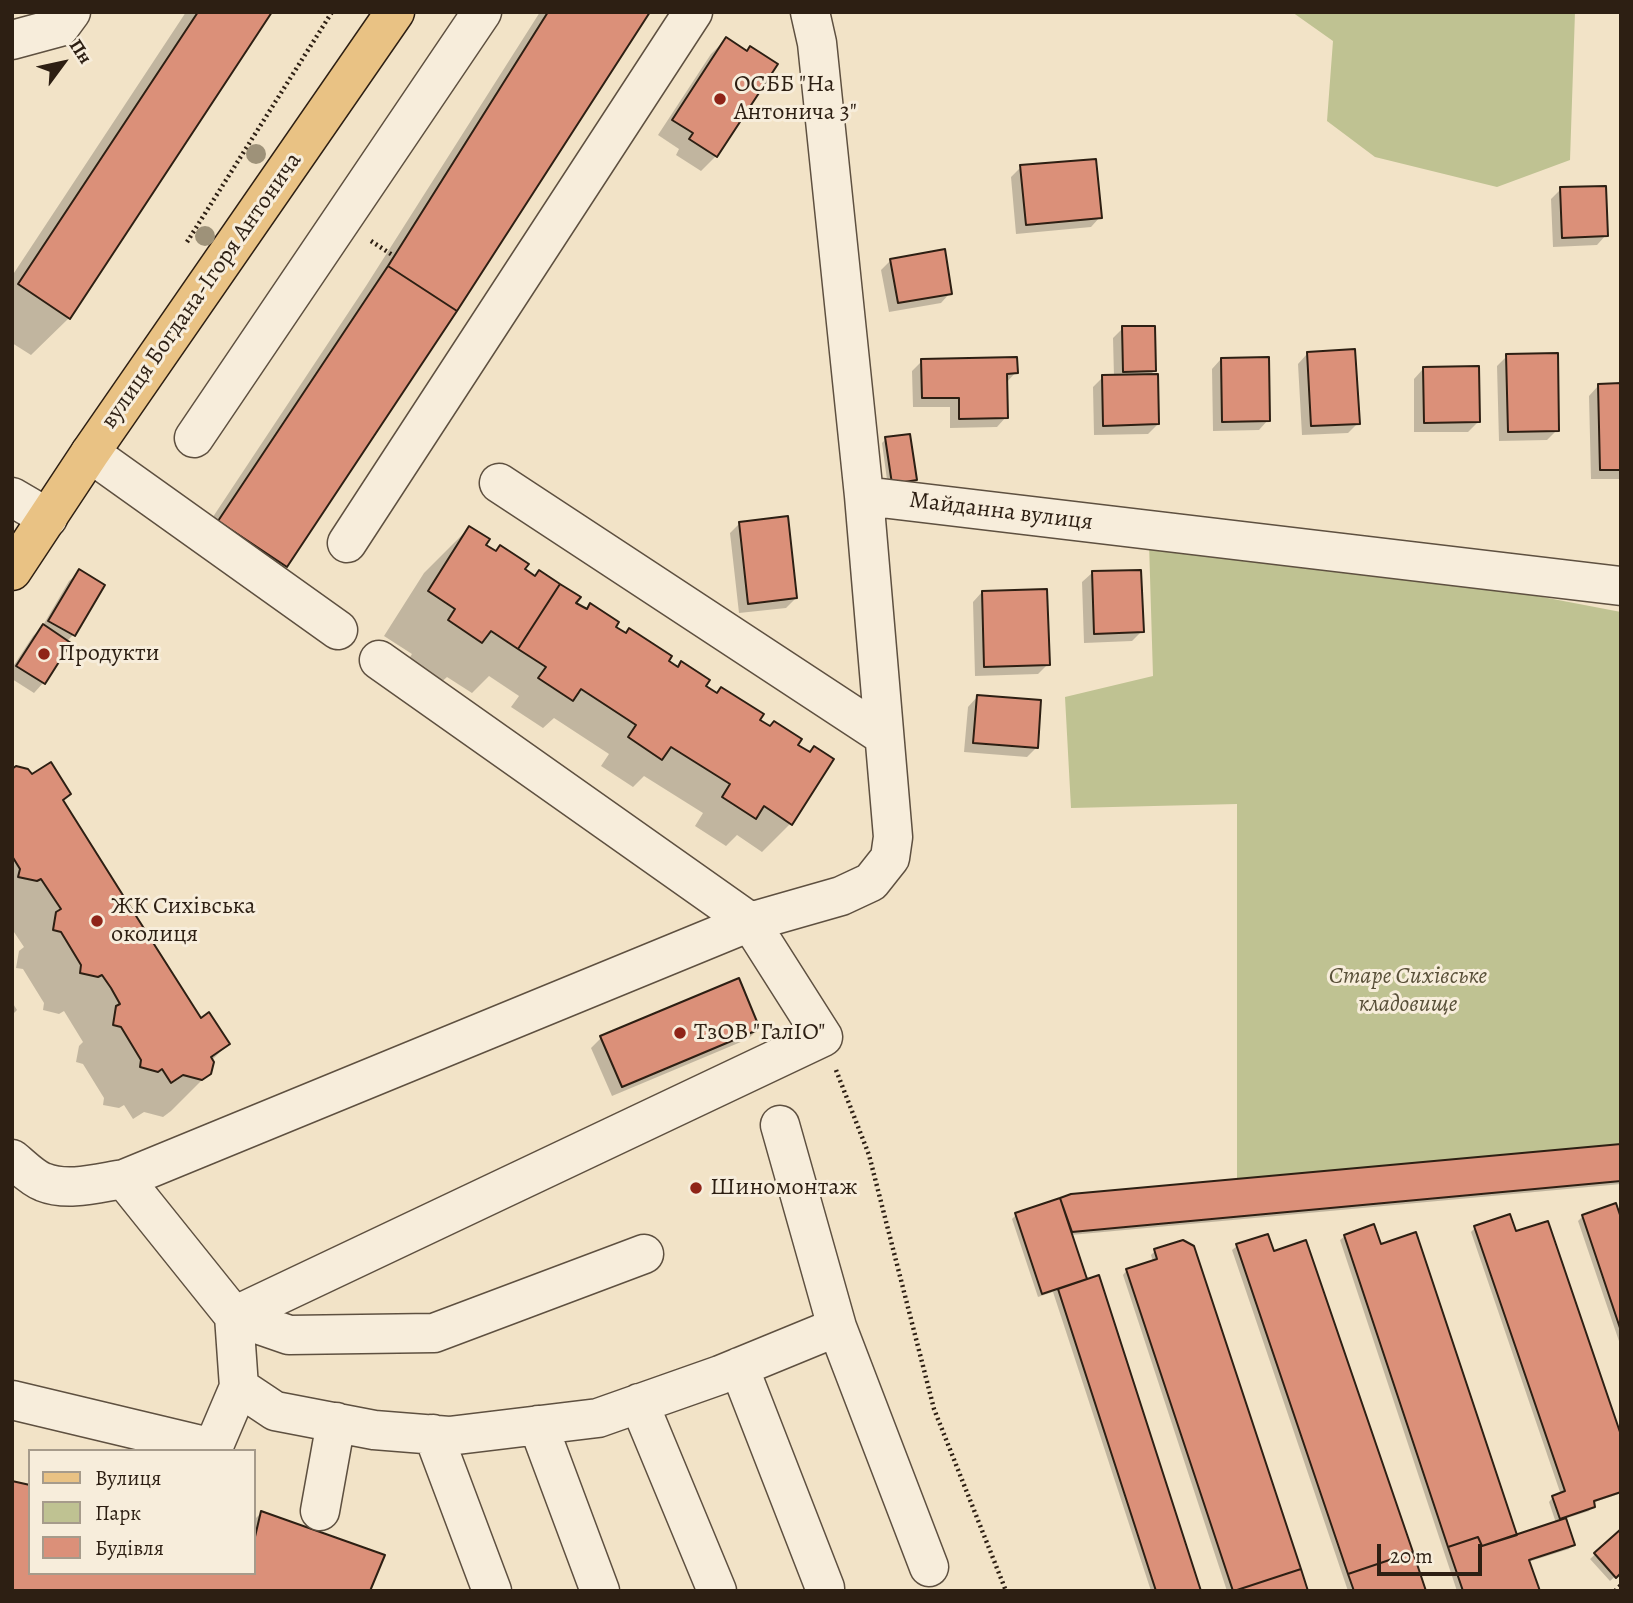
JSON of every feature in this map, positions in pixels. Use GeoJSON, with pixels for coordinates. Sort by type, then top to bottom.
{"type":"FeatureCollection","features":[{"type":"Feature","properties":{"kind":"main road","name":"вулиця Богдана-Ігоря Антонича"},"geometry":{"type":"LineString","coordinates":[[12,571],[90,453],[395,12]]}},
{"type":"Feature","properties":{"kind":"street"},"geometry":{"type":"LineString","coordinates":[[12,40],[60,27],[71,12]]}},
{"type":"Feature","properties":{"kind":"street"},"geometry":{"type":"LineString","coordinates":[[194,438],[482,12]]}},
{"type":"Feature","properties":{"kind":"street"},"geometry":{"type":"LineString","coordinates":[[347,543],[693,12]]}},
{"type":"Feature","properties":{"kind":"street"},"geometry":{"type":"LineString","coordinates":[[12,1159],[40,1181],[57,1186],[124,1179],[750,922],[841,896],[871,882],[890,858],[893,837],[864,496],[817,43],[810,12]]}},
{"type":"Feature","properties":{"kind":"street"},"geometry":{"type":"LineString","coordinates":[[90,453],[338,630]]}},
{"type":"Feature","properties":{"kind":"street"},"geometry":{"type":"LineString","coordinates":[[499,484],[884,736]]}},
{"type":"Feature","properties":{"kind":"street","name":"Майданна вулиця"},"geometry":{"type":"LineString","coordinates":[[864,496],[1621,586]]}},
{"type":"Feature","properties":{"kind":"street"},"geometry":{"type":"LineString","coordinates":[[12,497],[48,518]]}},
{"type":"Feature","properties":{"kind":"street"},"geometry":{"type":"LineString","coordinates":[[234,1316],[823,1037],[750,922],[379,660]]}},
{"type":"Feature","properties":{"kind":"street"},"geometry":{"type":"LineString","coordinates":[[780,1125],[837,1327],[929,1567]]}},
{"type":"Feature","properties":{"kind":"street"},"geometry":{"type":"LineString","coordinates":[[124,1179],[234,1316],[289,1335],[434,1334],[645,1254]]}},
{"type":"Feature","properties":{"kind":"street"},"geometry":{"type":"LineString","coordinates":[[12,1400],[110,1438],[212,1449],[239,1387],[234,1316]]}},
{"type":"Feature","properties":{"kind":"street"},"geometry":{"type":"LineString","coordinates":[[239,1387],[275,1411],[374,1430],[449,1436],[598,1418],[739,1367],[837,1327]]}},
{"type":"Feature","properties":{"kind":"street"},"geometry":{"type":"LineString","coordinates":[[739,1367],[825,1588]]}},
{"type":"Feature","properties":{"kind":"street"},"geometry":{"type":"LineString","coordinates":[[639,1403],[717,1591]]}},
{"type":"Feature","properties":{"kind":"street"},"geometry":{"type":"LineString","coordinates":[[320,1511],[336,1422]]}},
{"type":"Feature","properties":{"kind":"street"},"geometry":{"type":"LineString","coordinates":[[538,1425],[600,1591]]}},
{"type":"Feature","properties":{"kind":"street"},"geometry":{"type":"LineString","coordinates":[[433,1434],[492,1591]]}},
{"type":"Feature","properties":{"kind":"path"},"geometry":{"type":"LineString","coordinates":[[262,125],[332,12]]}},
{"type":"Feature","properties":{"kind":"path"},"geometry":{"type":"LineString","coordinates":[[823,1037],[869,1155],[934,1409],[1006,1591]]}},
{"type":"Feature","properties":{"kind":"path"},"geometry":{"type":"LineString","coordinates":[[1615,1591],[1621,1585]]}},
{"type":"Feature","properties":{"kind":"green space"},"geometry":{"type":"Polygon","coordinates":[[[1292,12],[1575,12],[1570,160],[1497,187],[1375,157],[1327,121],[1333,41],[1292,12]]]}},
{"type":"Feature","properties":{"kind":"green space","name":"Старе Сихівське кладовище"},"geometry":{"type":"Polygon","coordinates":[[[1149,543],[1406,571],[1621,612],[1621,1144],[1237,1179],[1237,804],[1071,808],[1065,697],[1153,676],[1149,543]]]}},
{"type":"Feature","properties":{"kind":"building"},"geometry":{"type":"Polygon","coordinates":[[[198,12],[272,12],[70,319],[18,284],[198,12]]]}},
{"type":"Feature","properties":{"kind":"building"},"geometry":{"type":"Polygon","coordinates":[[[548,12],[650,12],[457,311],[388,266],[548,12]]]}},
{"type":"Feature","properties":{"kind":"building","name":"ОСББ \"На Антонича 3\""},"geometry":{"type":"Polygon","coordinates":[[[726,37],[747,51],[750,46],[778,64],[717,157],[689,139],[693,133],[672,120],[726,37]]]}},
{"type":"Feature","properties":{"kind":"building"},"geometry":{"type":"Polygon","coordinates":[[[1096,159],[1102,218],[1026,225],[1020,165],[1096,159]]]}},
{"type":"Feature","properties":{"kind":"building"},"geometry":{"type":"Polygon","coordinates":[[[1606,186],[1608,236],[1562,238],[1560,187],[1606,186]]]}},
{"type":"Feature","properties":{"kind":"building"},"geometry":{"type":"Polygon","coordinates":[[[945,249],[952,294],[898,303],[890,259],[945,249]]]}},
{"type":"Feature","properties":{"kind":"building"},"geometry":{"type":"Polygon","coordinates":[[[388,266],[457,311],[287,567],[218,521],[388,266]]]}},
{"type":"Feature","properties":{"kind":"building"},"geometry":{"type":"Polygon","coordinates":[[[1122,326],[1155,326],[1156,371],[1123,372],[1122,326]]]}},
{"type":"Feature","properties":{"kind":"building"},"geometry":{"type":"Polygon","coordinates":[[[1355,349],[1360,424],[1311,426],[1307,352],[1355,349]]]}},
{"type":"Feature","properties":{"kind":"building"},"geometry":{"type":"Polygon","coordinates":[[[1558,353],[1559,431],[1508,432],[1506,354],[1558,353]]]}},
{"type":"Feature","properties":{"kind":"building"},"geometry":{"type":"Polygon","coordinates":[[[1017,357],[1018,373],[1007,374],[1008,418],[959,419],[959,398],[922,398],[921,359],[1017,357]]]}},
{"type":"Feature","properties":{"kind":"building"},"geometry":{"type":"Polygon","coordinates":[[[1269,357],[1270,421],[1222,422],[1221,358],[1269,357]]]}},
{"type":"Feature","properties":{"kind":"building"},"geometry":{"type":"Polygon","coordinates":[[[1479,366],[1480,422],[1424,423],[1423,367],[1479,366]]]}},
{"type":"Feature","properties":{"kind":"building"},"geometry":{"type":"Polygon","coordinates":[[[1158,374],[1159,424],[1103,426],[1102,375],[1158,374]]]}},
{"type":"Feature","properties":{"kind":"building"},"geometry":{"type":"Polygon","coordinates":[[[1621,383],[1621,470],[1600,470],[1598,384],[1621,383]]]}},
{"type":"Feature","properties":{"kind":"building"},"geometry":{"type":"Polygon","coordinates":[[[910,434],[917,480],[892,484],[885,437],[910,434]]]}},
{"type":"Feature","properties":{"kind":"building"},"geometry":{"type":"Polygon","coordinates":[[[788,516],[797,598],[748,604],[739,522],[788,516]]]}},
{"type":"Feature","properties":{"kind":"building"},"geometry":{"type":"Polygon","coordinates":[[[469,526],[490,539],[486,545],[496,551],[500,545],[529,564],[525,569],[535,576],[539,570],[560,584],[518,649],[491,631],[482,643],[448,620],[455,609],[428,591],[469,526]]]}},
{"type":"Feature","properties":{"kind":"building"},"geometry":{"type":"Polygon","coordinates":[[[79,569],[105,585],[75,636],[48,621],[79,569]]]}},
{"type":"Feature","properties":{"kind":"building"},"geometry":{"type":"Polygon","coordinates":[[[1141,570],[1144,632],[1094,634],[1092,571],[1141,570]]]}},
{"type":"Feature","properties":{"kind":"building"},"geometry":{"type":"Polygon","coordinates":[[[560,584],[581,597],[576,603],[587,609],[590,603],[619,622],[616,627],[626,633],[629,628],[672,656],[669,661],[678,667],[681,661],[710,680],[706,686],[717,693],[721,687],[764,714],[760,720],[770,726],[774,721],[802,739],[798,745],[810,752],[814,746],[834,759],[792,825],[764,806],[756,819],[722,797],[730,784],[671,747],[662,760],[628,737],[636,725],[581,689],[573,701],[538,678],[546,667],[518,649],[560,584]]]}},
{"type":"Feature","properties":{"kind":"building"},"geometry":{"type":"Polygon","coordinates":[[[1047,589],[1050,665],[984,667],[982,591],[1047,589]]]}},
{"type":"Feature","properties":{"kind":"building","name":"Продукти"},"geometry":{"type":"Polygon","coordinates":[[[43,624],[71,643],[45,684],[16,666],[43,624]]]}},
{"type":"Feature","properties":{"kind":"building"},"geometry":{"type":"Polygon","coordinates":[[[977,695],[1041,700],[1038,748],[973,743],[977,695]]]}},
{"type":"Feature","properties":{"kind":"building","name":"ЖК Сихівська околиця"},"geometry":{"type":"Polygon","coordinates":[[[51,762],[71,794],[63,800],[131,908],[201,1018],[209,1012],[230,1044],[211,1057],[214,1062],[211,1074],[202,1080],[183,1075],[171,1083],[162,1069],[158,1072],[140,1067],[141,1060],[121,1027],[113,1025],[116,1006],[120,1004],[111,988],[102,975],[98,977],[80,973],[81,965],[61,932],[53,930],[56,912],[61,909],[41,879],[37,881],[18,877],[20,869],[12,856],[12,769],[16,766],[28,769],[32,774],[51,762]]]}},
{"type":"Feature","properties":{"kind":"building","name":"ТзОВ \"ГалІО\""},"geometry":{"type":"Polygon","coordinates":[[[739,978],[760,1029],[622,1087],[600,1036],[739,978]]]}},
{"type":"Feature","properties":{"kind":"building"},"geometry":{"type":"Polygon","coordinates":[[[1621,1144],[1621,1181],[1072,1232],[1060,1198],[1071,1194],[1621,1144]]]}},
{"type":"Feature","properties":{"kind":"building"},"geometry":{"type":"Polygon","coordinates":[[[1060,1198],[1087,1279],[1042,1294],[1015,1213],[1060,1198]]]}},
{"type":"Feature","properties":{"kind":"building"},"geometry":{"type":"Polygon","coordinates":[[[1616,1203],[1621,1218],[1621,1331],[1582,1215],[1616,1203]]]}},
{"type":"Feature","properties":{"kind":"building"},"geometry":{"type":"Polygon","coordinates":[[[1510,1214],[1516,1231],[1548,1221],[1621,1435],[1621,1492],[1594,1501],[1595,1507],[1560,1519],[1552,1496],[1565,1491],[1474,1226],[1510,1214]]]}},
{"type":"Feature","properties":{"kind":"building"},"geometry":{"type":"Polygon","coordinates":[[[1374,1224],[1381,1244],[1416,1232],[1517,1535],[1482,1546],[1478,1537],[1448,1547],[1344,1235],[1374,1224]]]}},
{"type":"Feature","properties":{"kind":"building"},"geometry":{"type":"Polygon","coordinates":[[[1268,1234],[1274,1251],[1306,1240],[1413,1552],[1348,1574],[1236,1244],[1268,1234]]]}},
{"type":"Feature","properties":{"kind":"building"},"geometry":{"type":"Polygon","coordinates":[[[1183,1240],[1194,1246],[1301,1569],[1234,1591],[1126,1269],[1157,1259],[1154,1249],[1183,1240]]]}},
{"type":"Feature","properties":{"kind":"building"},"geometry":{"type":"Polygon","coordinates":[[[1099,1275],[1201,1591],[1156,1591],[1058,1289],[1099,1275]]]}},
{"type":"Feature","properties":{"kind":"building"},"geometry":{"type":"Polygon","coordinates":[[[12,1481],[28,1485],[28,1575],[256,1575],[256,1532],[261,1511],[385,1555],[370,1591],[12,1591],[12,1481]]]}},
{"type":"Feature","properties":{"kind":"building"},"geometry":{"type":"Polygon","coordinates":[[[1566,1518],[1575,1545],[1529,1560],[1540,1591],[1463,1591],[1448,1547],[1478,1537],[1482,1546],[1566,1518]]]}},
{"type":"Feature","properties":{"kind":"building"},"geometry":{"type":"Polygon","coordinates":[[[1621,1529],[1621,1573],[1616,1578],[1594,1553],[1621,1529]]]}},
{"type":"Feature","properties":{"kind":"building"},"geometry":{"type":"Polygon","coordinates":[[[1413,1552],[1426,1591],[1354,1591],[1348,1574],[1413,1552]]]}},
{"type":"Feature","properties":{"kind":"building"},"geometry":{"type":"Polygon","coordinates":[[[1301,1569],[1308,1591],[1234,1591],[1301,1569]]]}},
{"type":"Feature","properties":{"kind":"place","name":"ОСББ \"На Антонича 3\""},"geometry":{"type":"Point","coordinates":[720,99]}},
{"type":"Feature","properties":{"kind":"place","name":"Продукти"},"geometry":{"type":"Point","coordinates":[44,654]}},
{"type":"Feature","properties":{"kind":"place","name":"ЖК Сихівська околиця"},"geometry":{"type":"Point","coordinates":[97,921]}},
{"type":"Feature","properties":{"kind":"place","name":"ТзОВ \"ГалІО\""},"geometry":{"type":"Point","coordinates":[680,1033]}},
{"type":"Feature","properties":{"kind":"place","name":"Шиномонтаж"},"geometry":{"type":"Point","coordinates":[696,1188]}}]}
